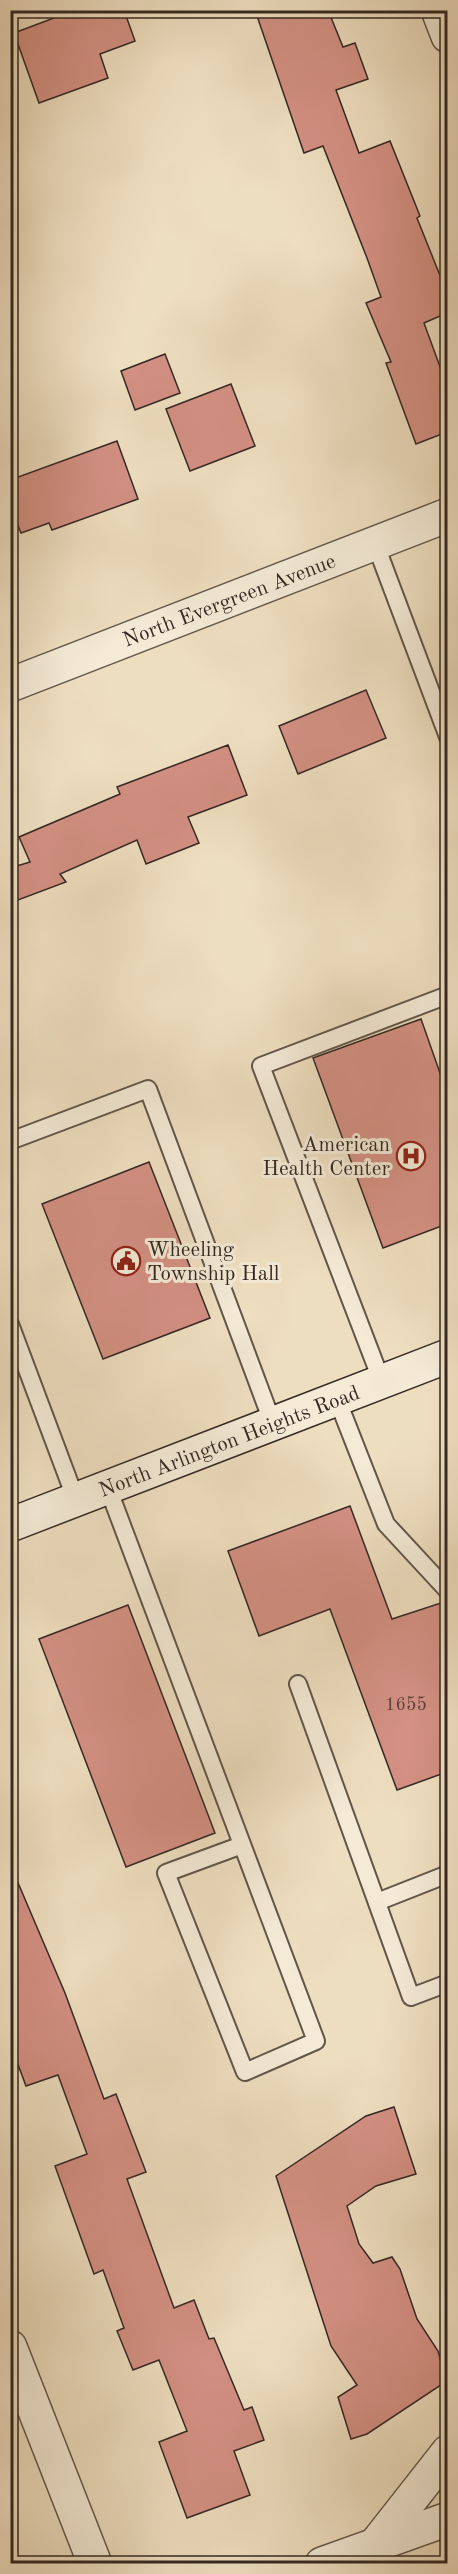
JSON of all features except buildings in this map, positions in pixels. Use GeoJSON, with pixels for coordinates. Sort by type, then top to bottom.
{"type":"FeatureCollection","features":[{"type":"Feature","properties":{"kind":"street"},"geometry":{"type":"LineString","coordinates":[[438,10],[447,36]]}},
{"type":"Feature","properties":{"kind":"street","name":"North Evergreen Avenue"},"geometry":{"type":"LineString","coordinates":[[10,686],[447,515]]}},
{"type":"Feature","properties":{"kind":"street","name":"North Arlington Heights Road"},"geometry":{"type":"LineString","coordinates":[[10,1525],[447,1356]]}},
{"type":"Feature","properties":{"kind":"street"},"geometry":{"type":"LineString","coordinates":[[10,2347],[95,2564]]}},
{"type":"Feature","properties":{"kind":"street"},"geometry":{"type":"LineString","coordinates":[[375,2545],[447,2452]]}},
{"type":"Feature","properties":{"kind":"street"},"geometry":{"type":"LineString","coordinates":[[322,2564],[447,2519]]}},
{"type":"Feature","properties":{"kind":"lane"},"geometry":{"type":"LineString","coordinates":[[375,543],[447,737]]}},
{"type":"Feature","properties":{"kind":"lane"},"geometry":{"type":"LineString","coordinates":[[382,1382],[261,1066],[447,995]]}},
{"type":"Feature","properties":{"kind":"lane"},"geometry":{"type":"LineString","coordinates":[[10,1141],[148,1089],[273,1424]]}},
{"type":"Feature","properties":{"kind":"lane"},"geometry":{"type":"LineString","coordinates":[[10,1324],[76,1500]]}},
{"type":"Feature","properties":{"kind":"lane"},"geometry":{"type":"LineString","coordinates":[[337,1399],[386,1524],[447,1591]]}},
{"type":"Feature","properties":{"kind":"lane"},"geometry":{"type":"LineString","coordinates":[[108,1488],[316,2041],[245,2072],[166,1873],[242,1845]]}},
{"type":"Feature","properties":{"kind":"lane"},"geometry":{"type":"LineString","coordinates":[[298,1684],[411,1997],[447,1983]]}},
{"type":"Feature","properties":{"kind":"lane"},"geometry":{"type":"LineString","coordinates":[[377,1902],[447,1874]]}},
{"type":"Feature","properties":{"kind":"place","name":"American Health Center"},"geometry":{"type":"Point","coordinates":[411,1156]}},
{"type":"Feature","properties":{"kind":"place","name":"Wheeling Township Hall"},"geometry":{"type":"Point","coordinates":[126,1261]}}]}
